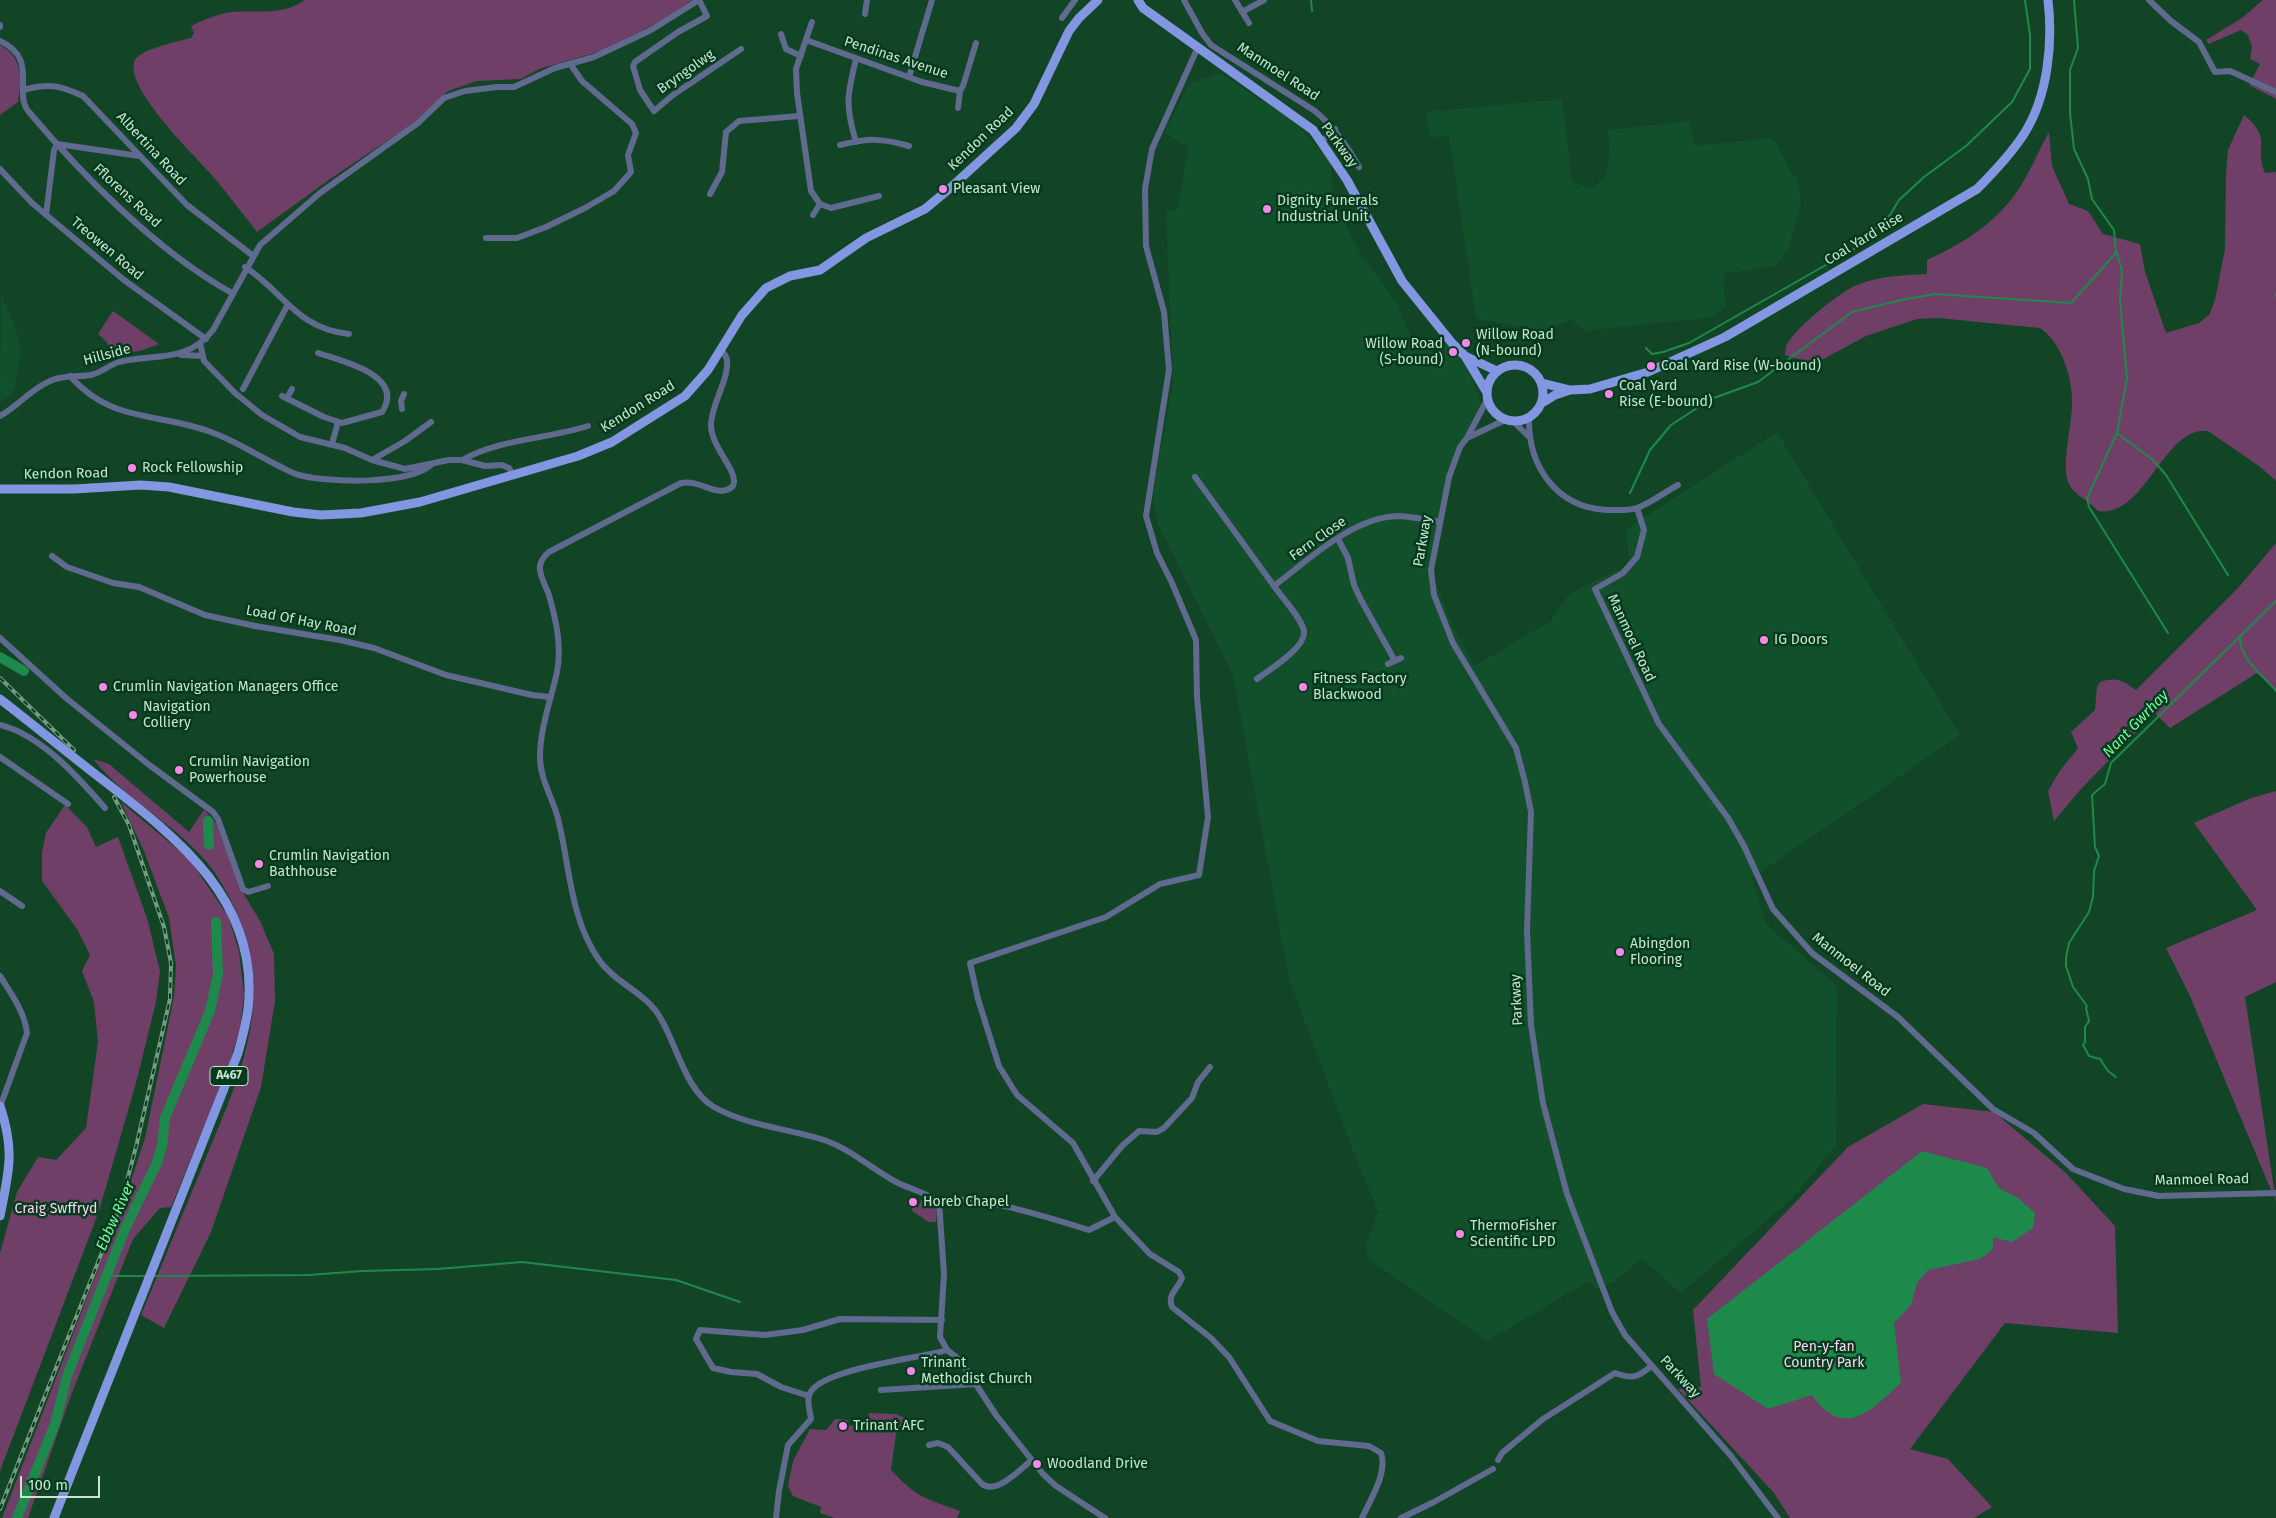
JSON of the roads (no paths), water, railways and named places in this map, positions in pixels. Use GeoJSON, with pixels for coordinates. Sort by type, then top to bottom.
{"type":"FeatureCollection","features":[{"type":"Feature","properties":{"kind":"main road","name":"Kendon Road"},"geometry":{"type":"LineString","coordinates":[[0,489],[74,490],[141,485],[169,487],[292,512],[321,515],[361,513],[420,502],[578,456],[612,442],[685,396],[722,351],[742,315],[766,288],[790,276],[820,270],[866,238],[925,209],[1016,128],[1034,104],[1069,32],[1079,18],[1098,0]]}},
{"type":"Feature","properties":{"kind":"main road","name":"Parkway"},"geometry":{"type":"LineString","coordinates":[[1138,0],[1143,8],[1313,130],[1347,180],[1402,281],[1452,343],[1465,356]]}},
{"type":"Feature","properties":{"kind":"main road","name":"Coal Yard Rise"},"geometry":{"type":"LineString","coordinates":[[1542,403],[1555,395],[1570,390],[1590,389],[1648,372],[1725,337],[1976,189],[2002,163],[2025,132],[2039,100],[2048,64],[2050,27],[2048,0]]}},
{"type":"Feature","properties":{"kind":"main road"},"geometry":{"type":"LineString","coordinates":[[1465,356],[1497,371]]}},
{"type":"Feature","properties":{"kind":"main road"},"geometry":{"type":"LineString","coordinates":[[1465,356],[1486,391]]}},
{"type":"Feature","properties":{"kind":"main road"},"geometry":{"type":"LineString","coordinates":[[1520,365],[1533,371],[1542,383],[1542,403],[1535,414],[1529,418],[1509,421],[1497,416],[1487,400],[1486,391],[1488,383],[1497,371],[1505,367],[1520,365]]}},
{"type":"Feature","properties":{"kind":"main road","name":"Coal Yard Rise"},"geometry":{"type":"LineString","coordinates":[[1542,383],[1570,390]]}},
{"type":"Feature","properties":{"kind":"main road","name":"A467"},"geometry":{"type":"LineString","coordinates":[[0,699],[149,815],[202,866],[235,918],[246,956],[248,980],[247,1018],[238,1053],[54,1518]]}},
{"type":"Feature","properties":{"kind":"main road"},"geometry":{"type":"LineString","coordinates":[[0,1107],[10,1143],[11,1157],[0,1216]]}},
{"type":"Feature","properties":{"kind":"street"},"geometry":{"type":"LineString","coordinates":[[588,426],[564,434],[478,451],[462,460],[405,468],[372,460],[332,444],[300,437],[262,416],[217,375],[204,360],[203,341],[252,255],[264,240],[320,193],[418,123],[444,98],[465,91],[514,87],[547,71],[594,57],[629,42],[699,0]]}},
{"type":"Feature","properties":{"kind":"street","name":"Bryngolwg"},"geometry":{"type":"LineString","coordinates":[[699,0],[707,16],[678,32],[635,62],[633,66],[640,90],[654,111],[673,95],[741,49]]}},
{"type":"Feature","properties":{"kind":"street"},"geometry":{"type":"LineString","coordinates":[[865,14],[868,0]]}},
{"type":"Feature","properties":{"kind":"street"},"geometry":{"type":"LineString","coordinates":[[909,77],[932,0]]}},
{"type":"Feature","properties":{"kind":"street"},"geometry":{"type":"LineString","coordinates":[[1062,18],[1075,0]]}},
{"type":"Feature","properties":{"kind":"street","name":"Manmoel Road"},"geometry":{"type":"LineString","coordinates":[[1184,0],[1202,33],[1211,45],[1315,111],[1347,145],[1358,167]]}},
{"type":"Feature","properties":{"kind":"street"},"geometry":{"type":"LineString","coordinates":[[1235,0],[1249,22]]}},
{"type":"Feature","properties":{"kind":"street"},"geometry":{"type":"LineString","coordinates":[[1242,12],[1264,0]]}},
{"type":"Feature","properties":{"kind":"street"},"geometry":{"type":"LineString","coordinates":[[2149,0],[2171,21],[2198,42],[2215,72],[2230,72],[2276,92]]}},
{"type":"Feature","properties":{"kind":"street"},"geometry":{"type":"LineString","coordinates":[[812,22],[796,69],[800,116],[811,191],[820,204],[831,208],[879,196]]}},
{"type":"Feature","properties":{"kind":"street"},"geometry":{"type":"LineString","coordinates":[[781,34],[786,49],[801,56]]}},
{"type":"Feature","properties":{"kind":"street","name":"Pendinas Avenue"},"geometry":{"type":"LineString","coordinates":[[806,40],[909,77],[960,91],[976,43]]}},
{"type":"Feature","properties":{"kind":"street"},"geometry":{"type":"LineString","coordinates":[[0,41],[15,52],[22,64],[25,78],[23,90]]}},
{"type":"Feature","properties":{"kind":"street"},"geometry":{"type":"LineString","coordinates":[[1198,47],[1152,149],[1145,189],[1146,246],[1164,312],[1169,370],[1146,516],[1157,553],[1196,640],[1197,697],[1208,817],[1199,875],[1160,884],[1106,917],[970,963],[978,999],[1000,1066],[1016,1095],[1073,1143],[1115,1217],[1150,1254],[1179,1272],[1182,1278],[1169,1300],[1172,1307],[1211,1338],[1229,1357],[1270,1421],[1318,1442],[1369,1446],[1381,1453],[1384,1461],[1382,1470],[1362,1518]]}},
{"type":"Feature","properties":{"kind":"street"},"geometry":{"type":"LineString","coordinates":[[856,59],[847,106],[856,142]]}},
{"type":"Feature","properties":{"kind":"street"},"geometry":{"type":"LineString","coordinates":[[486,238],[518,238],[554,223],[586,208],[614,191],[632,172],[628,155],[636,133],[632,124],[582,81],[571,64]]}},
{"type":"Feature","properties":{"kind":"street","name":"Albertina Road"},"geometry":{"type":"LineString","coordinates":[[23,90],[48,84],[64,87],[83,96],[97,108],[139,156],[187,205],[252,255]]}},
{"type":"Feature","properties":{"kind":"street","name":"Fflorens Road"},"geometry":{"type":"LineString","coordinates":[[23,90],[23,106],[98,187],[186,265],[232,293]]}},
{"type":"Feature","properties":{"kind":"street"},"geometry":{"type":"LineString","coordinates":[[958,108],[960,91]]}},
{"type":"Feature","properties":{"kind":"street"},"geometry":{"type":"LineString","coordinates":[[710,194],[722,172],[726,132],[739,121],[800,116]]}},
{"type":"Feature","properties":{"kind":"street"},"geometry":{"type":"LineString","coordinates":[[1321,142],[1334,129]]}},
{"type":"Feature","properties":{"kind":"street"},"geometry":{"type":"LineString","coordinates":[[840,146],[885,139],[909,146]]}},
{"type":"Feature","properties":{"kind":"street"},"geometry":{"type":"LineString","coordinates":[[46,215],[54,150],[57,144],[139,156]]}},
{"type":"Feature","properties":{"kind":"street","name":"Treowen Road"},"geometry":{"type":"LineString","coordinates":[[0,169],[46,215],[131,286],[203,341]]}},
{"type":"Feature","properties":{"kind":"street"},"geometry":{"type":"LineString","coordinates":[[813,215],[820,204]]}},
{"type":"Feature","properties":{"kind":"street"},"geometry":{"type":"LineString","coordinates":[[245,267],[260,277],[288,306],[330,332],[349,334]]}},
{"type":"Feature","properties":{"kind":"street"},"geometry":{"type":"LineString","coordinates":[[243,389],[288,306]]}},
{"type":"Feature","properties":{"kind":"street","name":"Hillside"},"geometry":{"type":"LineString","coordinates":[[1,414],[22,398],[50,381],[70,376],[95,374],[122,361],[179,354],[203,341]]}},
{"type":"Feature","properties":{"kind":"street"},"geometry":{"type":"LineString","coordinates":[[722,351],[726,356],[727,365],[713,408],[711,434],[721,456],[734,476],[734,486],[729,490],[720,492],[694,482],[680,483],[545,555],[541,563],[540,572],[548,594],[560,646],[541,746],[540,766],[557,817],[573,898],[584,932],[599,960],[607,969],[615,977],[645,998],[661,1017],[700,1097],[719,1110],[746,1122],[810,1136],[840,1147],[894,1181],[940,1202],[952,1200],[1003,1205],[1089,1230],[1115,1217]]}},
{"type":"Feature","properties":{"kind":"street"},"geometry":{"type":"LineString","coordinates":[[179,354],[203,356]]}},
{"type":"Feature","properties":{"kind":"street"},"geometry":{"type":"LineString","coordinates":[[292,389],[285,397],[338,422],[366,418],[382,412],[388,399],[387,391],[370,372],[318,354]]}},
{"type":"Feature","properties":{"kind":"street"},"geometry":{"type":"LineString","coordinates":[[70,376],[82,390],[112,408],[132,415],[211,432],[298,475],[368,481],[399,477],[428,468],[432,464]]}},
{"type":"Feature","properties":{"kind":"street"},"geometry":{"type":"LineString","coordinates":[[402,409],[401,401],[404,394]]}},
{"type":"Feature","properties":{"kind":"street"},"geometry":{"type":"LineString","coordinates":[[388,399],[401,401]]}},
{"type":"Feature","properties":{"kind":"street","name":"Parkway"},"geometry":{"type":"LineString","coordinates":[[1487,400],[1467,438],[1460,447],[1449,477],[1431,570],[1434,595],[1452,643],[1516,748],[1531,812],[1527,931],[1532,1025],[1543,1103],[1567,1194],[1612,1312],[1625,1335],[1731,1456],[1778,1518]]}},
{"type":"Feature","properties":{"kind":"street"},"geometry":{"type":"LineString","coordinates":[[1529,418],[1529,437],[1536,460],[1552,486],[1589,508],[1616,510],[1637,508],[1678,485]]}},
{"type":"Feature","properties":{"kind":"street"},"geometry":{"type":"LineString","coordinates":[[1467,438],[1509,421],[1529,437]]}},
{"type":"Feature","properties":{"kind":"street"},"geometry":{"type":"LineString","coordinates":[[332,444],[338,422]]}},
{"type":"Feature","properties":{"kind":"street"},"geometry":{"type":"LineString","coordinates":[[372,460],[405,441],[431,422]]}},
{"type":"Feature","properties":{"kind":"street"},"geometry":{"type":"LineString","coordinates":[[462,460],[485,466],[509,468],[513,475]]}},
{"type":"Feature","properties":{"kind":"street"},"geometry":{"type":"LineString","coordinates":[[1194,478],[1302,625],[1303,637],[1296,649],[1257,679]]}},
{"type":"Feature","properties":{"kind":"street","name":"Manmoel Road"},"geometry":{"type":"LineString","coordinates":[[1637,508],[1644,530],[1637,557],[1623,573],[1595,589],[1659,724],[1728,818],[1744,846],[1773,909],[1786,926],[1812,953],[1898,1017],[1993,1109],[2034,1133],[2073,1169],[2124,1189],[2159,1196],[2276,1193]]}},
{"type":"Feature","properties":{"kind":"street","name":"Fern Close"},"geometry":{"type":"LineString","coordinates":[[1274,586],[1338,539],[1362,524],[1398,516],[1440,522]]}},
{"type":"Feature","properties":{"kind":"street"},"geometry":{"type":"LineString","coordinates":[[1338,539],[1348,558],[1354,585],[1361,600],[1395,661]]}},
{"type":"Feature","properties":{"kind":"street","name":"Load Of Hay Road"},"geometry":{"type":"LineString","coordinates":[[52,556],[67,567],[113,583],[139,587],[205,614],[255,626],[340,640],[374,648],[446,675],[532,695],[550,697]]}},
{"type":"Feature","properties":{"kind":"street"},"geometry":{"type":"LineString","coordinates":[[0,638],[66,698],[148,764],[212,812],[218,819],[243,889],[248,892],[268,886]]}},
{"type":"Feature","properties":{"kind":"street"},"geometry":{"type":"LineString","coordinates":[[0,725],[19,732],[41,744],[76,776],[105,808]]}},
{"type":"Feature","properties":{"kind":"street"},"geometry":{"type":"LineString","coordinates":[[0,757],[68,804]]}},
{"type":"Feature","properties":{"kind":"street"},"geometry":{"type":"LineString","coordinates":[[0,891],[22,906]]}},
{"type":"Feature","properties":{"kind":"street"},"geometry":{"type":"LineString","coordinates":[[0,976],[13,997],[26,1026],[26,1040],[0,1107]]}},
{"type":"Feature","properties":{"kind":"street"},"geometry":{"type":"LineString","coordinates":[[1093,1181],[1122,1146],[1139,1131],[1157,1132],[1164,1128],[1192,1098],[1198,1082],[1210,1067]]}},
{"type":"Feature","properties":{"kind":"street"},"geometry":{"type":"LineString","coordinates":[[0,1086],[7,1088]]}},
{"type":"Feature","properties":{"kind":"street"},"geometry":{"type":"LineString","coordinates":[[940,1202],[944,1274],[940,1336],[947,1350],[960,1360],[996,1415],[1032,1460],[1056,1486],[1106,1518]]}},
{"type":"Feature","properties":{"kind":"street"},"geometry":{"type":"LineString","coordinates":[[808,1396],[781,1387],[757,1374],[731,1372],[713,1368],[696,1340],[700,1330],[765,1335],[803,1330],[840,1319],[942,1320]]}},
{"type":"Feature","properties":{"kind":"street"},"geometry":{"type":"LineString","coordinates":[[776,1518],[778,1490],[788,1445],[811,1419],[808,1396],[820,1382],[890,1361],[933,1355],[947,1350]]}},
{"type":"Feature","properties":{"kind":"street"},"geometry":{"type":"LineString","coordinates":[[1498,1460],[1502,1453],[1543,1419],[1615,1373],[1629,1378],[1638,1377],[1651,1366]]}},
{"type":"Feature","properties":{"kind":"street"},"geometry":{"type":"LineString","coordinates":[[881,1390],[976,1384]]}},
{"type":"Feature","properties":{"kind":"street"},"geometry":{"type":"LineString","coordinates":[[929,1445],[938,1443],[948,1447],[982,1484],[988,1487],[998,1486],[1032,1460]]}},
{"type":"Feature","properties":{"kind":"street"},"geometry":{"type":"LineString","coordinates":[[1401,1518],[1434,1502],[1492,1469]]}},
{"type":"Feature","properties":{"kind":"waterway"},"geometry":{"type":"LineString","coordinates":[[1311,0],[1312,11]]}},
{"type":"Feature","properties":{"kind":"waterway"},"geometry":{"type":"LineString","coordinates":[[1646,348],[1652,354],[1689,343],[1854,249],[1890,215],[1899,200],[1924,177],[1966,146],[2012,102],[2030,69],[2030,35],[2025,0]]}},
{"type":"Feature","properties":{"kind":"waterway"},"geometry":{"type":"LineString","coordinates":[[1630,493],[1650,450],[1671,425],[1711,399],[1758,382],[1852,312],[1936,294],[2071,303],[2116,253],[2114,230],[2092,199],[2088,179],[2074,149],[2070,113],[2070,70],[2078,48],[2074,0]]}},
{"type":"Feature","properties":{"kind":"waterway"},"geometry":{"type":"LineString","coordinates":[[2117,253],[2122,272],[2120,300],[2127,378],[2117,433],[2153,460],[2166,475],[2228,575]]}},
{"type":"Feature","properties":{"kind":"waterway"},"geometry":{"type":"LineString","coordinates":[[2117,433],[2087,498],[2089,507],[2168,633]]}},
{"type":"Feature","properties":{"kind":"waterway","name":"Nant Gwrhay"},"geometry":{"type":"LineString","coordinates":[[2116,1077],[2108,1071],[2100,1059],[2089,1056],[2083,1045],[2085,1042],[2085,1027],[2089,1021],[2087,1006],[2073,987],[2066,966],[2069,943],[2089,912],[2093,897],[2094,871],[2099,856],[2095,847],[2092,795],[2105,784],[2111,763],[2276,601]]}},
{"type":"Feature","properties":{"kind":"waterway"},"geometry":{"type":"LineString","coordinates":[[2240,636],[2243,652],[2276,691]]}},
{"type":"Feature","properties":{"kind":"waterway","name":"Ebbw River"},"geometry":{"type":"LineString","coordinates":[[0,657],[24,671]]}},
{"type":"Feature","properties":{"kind":"waterway","name":"Ebbw River"},"geometry":{"type":"LineString","coordinates":[[208,821],[209,845]]}},
{"type":"Feature","properties":{"kind":"waterway","name":"Ebbw River"},"geometry":{"type":"LineString","coordinates":[[17,1518],[55,1424],[67,1376],[125,1229],[157,1163],[162,1146],[165,1118],[210,1011],[218,974],[216,922]]}},
{"type":"Feature","properties":{"kind":"waterway"},"geometry":{"type":"LineString","coordinates":[[152,1276],[309,1275],[362,1271],[438,1269],[522,1262],[676,1280],[740,1302]]}},
{"type":"Feature","properties":{"kind":"waterway"},"geometry":{"type":"LineString","coordinates":[[107,1276],[148,1276]]}},
{"type":"Feature","properties":{"kind":"railway"},"geometry":{"type":"LineString","coordinates":[[0,678],[74,750]]}},
{"type":"Feature","properties":{"kind":"railway"},"geometry":{"type":"LineString","coordinates":[[0,1509],[120,1207],[136,1147],[170,999],[171,963],[164,927],[129,825],[114,797]]}},
{"type":"Feature","properties":{"kind":"place","name":"Pleasant View"},"geometry":{"type":"Point","coordinates":[943,189]}},
{"type":"Feature","properties":{"kind":"place","name":"Dignity Funerals Industrial Unit"},"geometry":{"type":"Point","coordinates":[1267,209]}},
{"type":"Feature","properties":{"kind":"place","name":"Willow Road (N-bound)"},"geometry":{"type":"Point","coordinates":[1466,343]}},
{"type":"Feature","properties":{"kind":"place","name":"Willow Road (S-bound)"},"geometry":{"type":"Point","coordinates":[1453,352]}},
{"type":"Feature","properties":{"kind":"place","name":"Coal Yard Rise (W-bound)"},"geometry":{"type":"Point","coordinates":[1651,366]}},
{"type":"Feature","properties":{"kind":"place","name":"Coal Yard Rise (E-bound)"},"geometry":{"type":"Point","coordinates":[1609,394]}},
{"type":"Feature","properties":{"kind":"place","name":"Rock Fellowship"},"geometry":{"type":"Point","coordinates":[132,468]}},
{"type":"Feature","properties":{"kind":"place","name":"IG Doors"},"geometry":{"type":"Point","coordinates":[1764,640]}},
{"type":"Feature","properties":{"kind":"place","name":"Crumlin Navigation Managers Office"},"geometry":{"type":"Point","coordinates":[103,687]}},
{"type":"Feature","properties":{"kind":"place","name":"Fitness Factory Blackwood"},"geometry":{"type":"Point","coordinates":[1303,687]}},
{"type":"Feature","properties":{"kind":"place","name":"Navigation Colliery"},"geometry":{"type":"Point","coordinates":[133,715]}},
{"type":"Feature","properties":{"kind":"place","name":"Crumlin Navigation Powerhouse"},"geometry":{"type":"Point","coordinates":[179,770]}},
{"type":"Feature","properties":{"kind":"place","name":"Crumlin Navigation Bathhouse"},"geometry":{"type":"Point","coordinates":[259,864]}},
{"type":"Feature","properties":{"kind":"place","name":"Abingdon Flooring"},"geometry":{"type":"Point","coordinates":[1620,952]}},
{"type":"Feature","properties":{"kind":"place","name":"Horeb Chapel"},"geometry":{"type":"Point","coordinates":[913,1202]}},
{"type":"Feature","properties":{"kind":"place","name":"ThermoFisher Scientific LPD"},"geometry":{"type":"Point","coordinates":[1460,1234]}},
{"type":"Feature","properties":{"kind":"place","name":"Trinant Methodist Church"},"geometry":{"type":"Point","coordinates":[911,1371]}},
{"type":"Feature","properties":{"kind":"place","name":"Trinant AFC"},"geometry":{"type":"Point","coordinates":[843,1426]}},
{"type":"Feature","properties":{"kind":"place","name":"Woodland Drive"},"geometry":{"type":"Point","coordinates":[1037,1464]}},
{"type":"Feature","properties":{"kind":"park label","name":"Craig Swffryd"},"geometry":{"type":"Point","coordinates":[56,1209]}},
{"type":"Feature","properties":{"kind":"park label","name":"Pen-y-fan Country Park"},"geometry":{"type":"Point","coordinates":[1824,1355]}}]}
